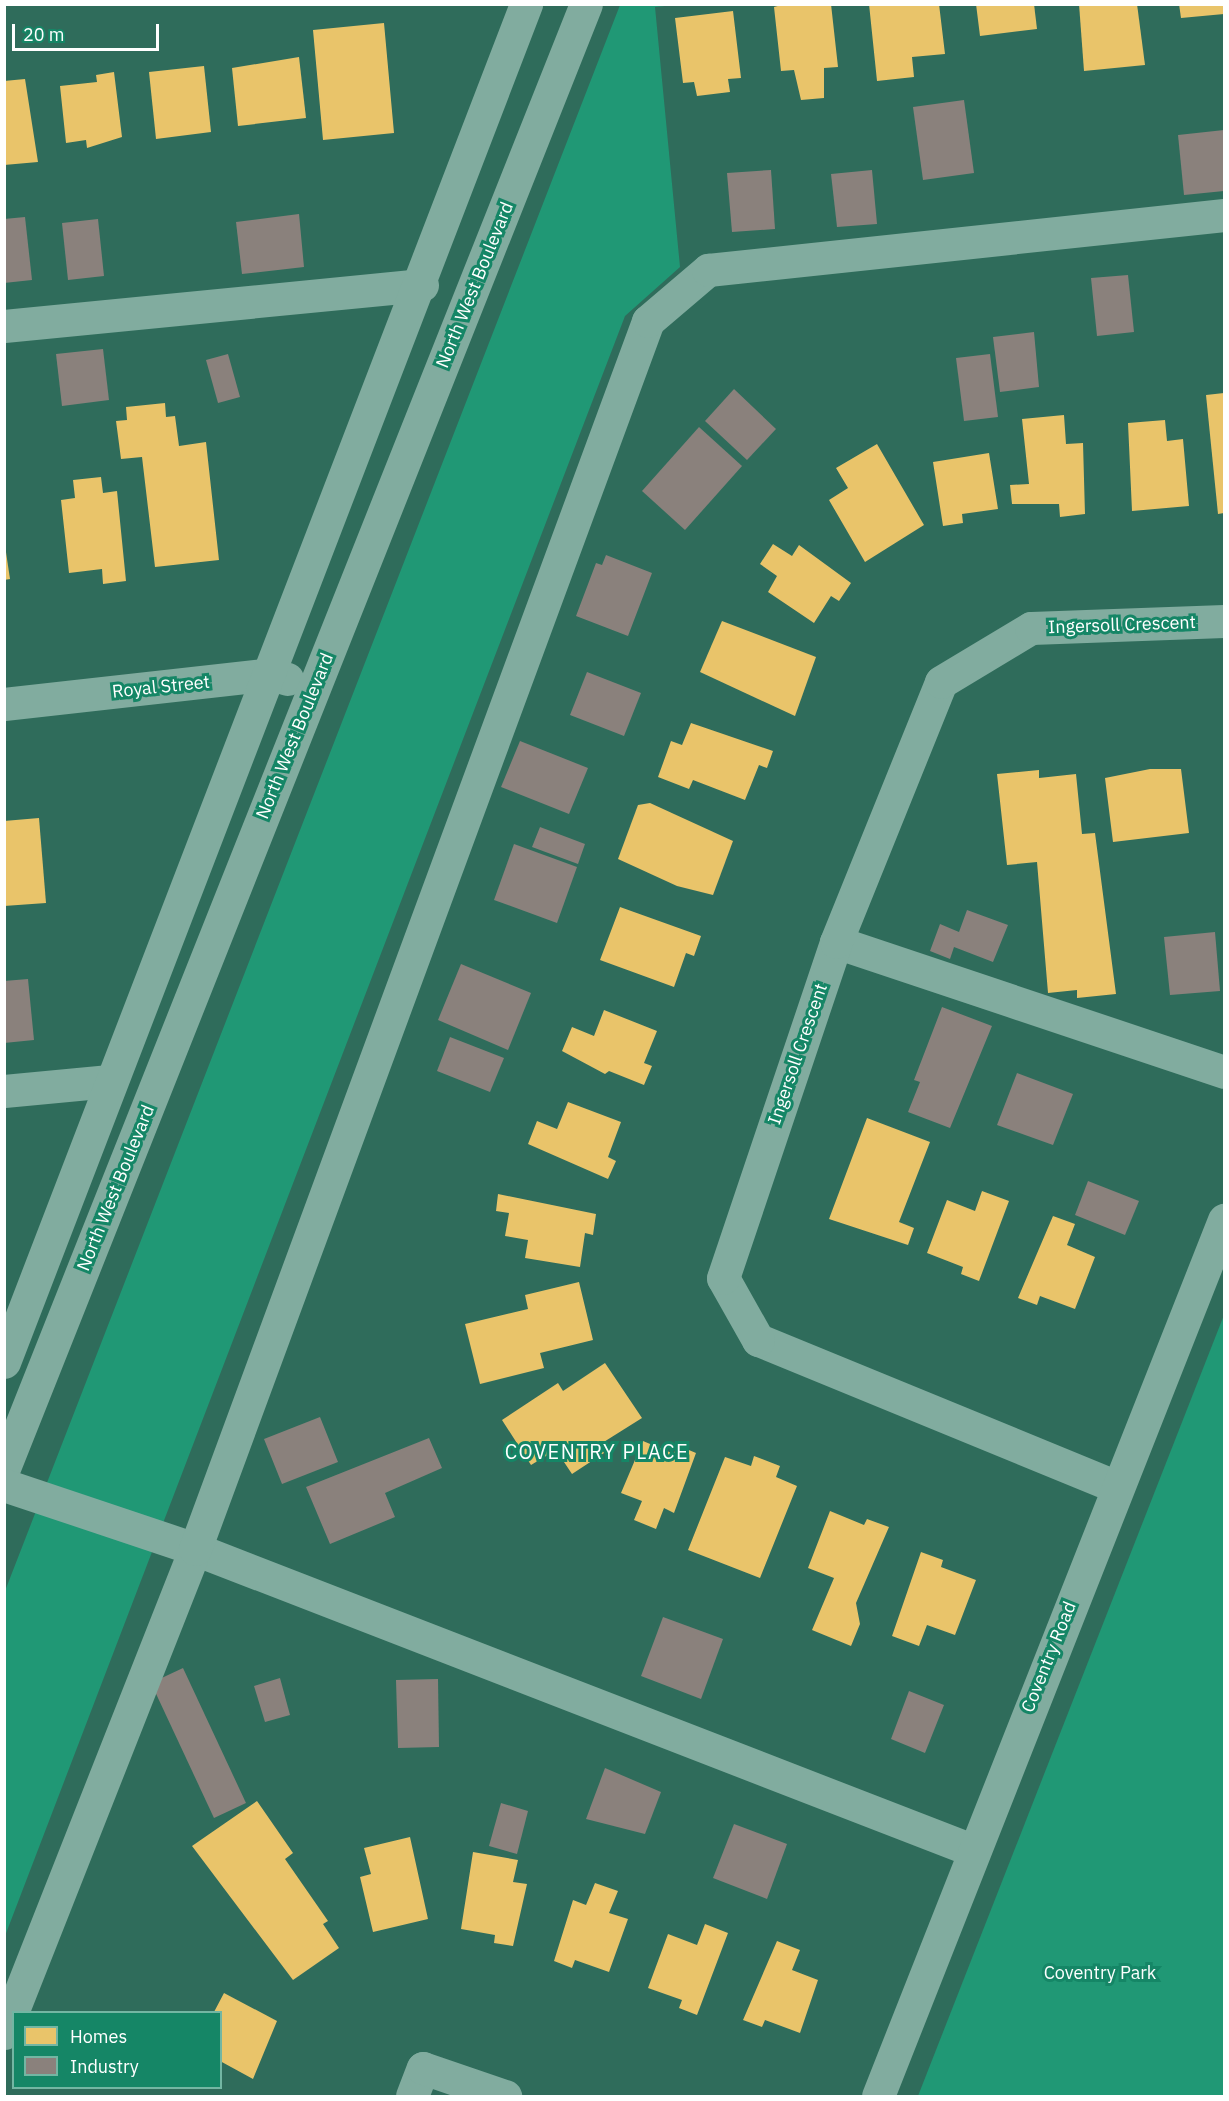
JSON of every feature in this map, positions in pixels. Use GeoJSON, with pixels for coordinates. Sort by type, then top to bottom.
{"type":"FeatureCollection","features":[{"type":"Feature","properties":{"kind":"street"},"geometry":{"type":"LineString","coordinates":[[4,1362],[110,1081],[422,285],[526,4]]}},
{"type":"Feature","properties":{"kind":"street","name":"North West Boulevard"},"geometry":{"type":"LineString","coordinates":[[4,1468],[586,4]]}},
{"type":"Feature","properties":{"kind":"street"},"geometry":{"type":"LineString","coordinates":[[13,2011],[195,1549],[648,321],[708,270],[1224,215]]}},
{"type":"Feature","properties":{"kind":"street"},"geometry":{"type":"LineString","coordinates":[[4,326],[422,285]]}},
{"type":"Feature","properties":{"kind":"street","name":"Ingersoll Crescent"},"geometry":{"type":"LineString","coordinates":[[1117,1487],[758,1340],[723,1278],[836,942],[941,682],[1031,628],[1224,621]]}},
{"type":"Feature","properties":{"kind":"street","name":"Royal Street"},"geometry":{"type":"LineString","coordinates":[[4,704],[270,675],[315,685]]}},
{"type":"Feature","properties":{"kind":"street"},"geometry":{"type":"LineString","coordinates":[[836,942],[1224,1072]]}},
{"type":"Feature","properties":{"kind":"street"},"geometry":{"type":"LineString","coordinates":[[4,1090],[110,1081]]}},
{"type":"Feature","properties":{"kind":"street","name":"Coventry Road"},"geometry":{"type":"LineString","coordinates":[[878,2097],[972,1850],[1224,1220]]}},
{"type":"Feature","properties":{"kind":"street"},"geometry":{"type":"LineString","coordinates":[[4,1485],[195,1549],[972,1850]]}},
{"type":"Feature","properties":{"kind":"street"},"geometry":{"type":"LineString","coordinates":[[4,2033],[12,2013]]}},
{"type":"Feature","properties":{"kind":"street"},"geometry":{"type":"LineString","coordinates":[[411,2097],[423,2068],[505,2097]]}},
{"type":"Feature","properties":{"kind":"green space"},"geometry":{"type":"Polygon","coordinates":[[[620,5],[675,5],[655,7],[680,267],[625,316],[5,1936],[5,1591],[620,5]]]}},
{"type":"Feature","properties":{"kind":"green space","name":"Coventry Park"},"geometry":{"type":"Polygon","coordinates":[[[1224,1315],[1224,2096],[918,2096],[1224,1315]]]}},
{"type":"Feature","properties":{"kind":"building: Homes"},"geometry":{"type":"Polygon","coordinates":[[[785,4],[831,4],[838,67],[824,68],[824,98],[801,100],[794,70],[781,71],[774,7],[785,4]]]}},
{"type":"Feature","properties":{"kind":"building: Homes"},"geometry":{"type":"Polygon","coordinates":[[[869,4],[939,4],[945,54],[912,57],[914,77],[877,81],[869,4]]]}},
{"type":"Feature","properties":{"kind":"building: Homes"},"geometry":{"type":"Polygon","coordinates":[[[976,4],[1034,4],[1037,29],[980,36],[976,4]]]}},
{"type":"Feature","properties":{"kind":"building: Homes"},"geometry":{"type":"Polygon","coordinates":[[[1079,4],[1137,4],[1145,65],[1084,71],[1079,4]]]}},
{"type":"Feature","properties":{"kind":"building: Homes"},"geometry":{"type":"Polygon","coordinates":[[[1179,4],[1224,4],[1224,14],[1181,18],[1179,4]]]}},
{"type":"Feature","properties":{"kind":"building: Homes"},"geometry":{"type":"Polygon","coordinates":[[[733,11],[741,78],[728,79],[730,92],[697,96],[694,82],[683,83],[675,18],[733,11]]]}},
{"type":"Feature","properties":{"kind":"building: Homes"},"geometry":{"type":"Polygon","coordinates":[[[384,23],[394,133],[323,140],[313,30],[384,23]]]}},
{"type":"Feature","properties":{"kind":"building: Homes"},"geometry":{"type":"Polygon","coordinates":[[[299,57],[306,118],[238,126],[232,68],[299,57]]]}},
{"type":"Feature","properties":{"kind":"building: Homes"},"geometry":{"type":"Polygon","coordinates":[[[204,66],[211,132],[156,139],[149,72],[204,66]]]}},
{"type":"Feature","properties":{"kind":"building: Homes"},"geometry":{"type":"Polygon","coordinates":[[[114,72],[122,137],[87,148],[86,140],[66,143],[60,86],[97,82],[96,75],[114,72]]]}},
{"type":"Feature","properties":{"kind":"building: Homes"},"geometry":{"type":"Polygon","coordinates":[[[25,79],[38,162],[4,165],[4,81],[25,79]]]}},
{"type":"Feature","properties":{"kind":"building: Homes"},"geometry":{"type":"Polygon","coordinates":[[[1224,393],[1224,513],[1218,514],[1206,395],[1224,393]]]}},
{"type":"Feature","properties":{"kind":"building: Homes"},"geometry":{"type":"Polygon","coordinates":[[[165,403],[166,417],[175,416],[179,446],[206,442],[219,560],[155,567],[142,457],[121,459],[116,421],[127,420],[126,407],[165,403]]]}},
{"type":"Feature","properties":{"kind":"building: Homes"},"geometry":{"type":"Polygon","coordinates":[[[1064,415],[1066,444],[1083,443],[1085,514],[1060,517],[1059,504],[1012,504],[1010,485],[1029,484],[1022,419],[1064,415]]]}},
{"type":"Feature","properties":{"kind":"building: Homes"},"geometry":{"type":"Polygon","coordinates":[[[1165,420],[1167,441],[1183,439],[1189,506],[1132,511],[1128,423],[1165,420]]]}},
{"type":"Feature","properties":{"kind":"building: Homes"},"geometry":{"type":"Polygon","coordinates":[[[877,444],[924,525],[865,562],[829,500],[848,488],[836,468],[877,444]]]}},
{"type":"Feature","properties":{"kind":"building: Homes"},"geometry":{"type":"Polygon","coordinates":[[[989,453],[998,509],[962,514],[963,523],[943,526],[933,462],[989,453]]]}},
{"type":"Feature","properties":{"kind":"building: Homes"},"geometry":{"type":"Polygon","coordinates":[[[101,477],[103,493],[117,491],[126,581],[103,584],[102,569],[69,573],[61,500],[75,498],[73,480],[101,477]]]}},
{"type":"Feature","properties":{"kind":"building: Homes"},"geometry":{"type":"Polygon","coordinates":[[[4,539],[10,579],[4,580],[4,539]]]}},
{"type":"Feature","properties":{"kind":"building: Homes"},"geometry":{"type":"Polygon","coordinates":[[[773,544],[792,556],[799,545],[851,583],[839,601],[831,596],[814,623],[768,592],[777,576],[760,564],[773,544]]]}},
{"type":"Feature","properties":{"kind":"building: Homes"},"geometry":{"type":"Polygon","coordinates":[[[722,621],[816,657],[795,716],[700,672],[722,621]]]}},
{"type":"Feature","properties":{"kind":"building: Homes"},"geometry":{"type":"Polygon","coordinates":[[[691,723],[773,751],[767,768],[759,765],[745,800],[693,780],[689,789],[658,777],[671,741],[682,745],[691,723]]]}},
{"type":"Feature","properties":{"kind":"building: Homes"},"geometry":{"type":"Polygon","coordinates":[[[1150,769],[1181,769],[1189,833],[1113,842],[1105,778],[1150,769]]]}},
{"type":"Feature","properties":{"kind":"building: Homes"},"geometry":{"type":"Polygon","coordinates":[[[1039,770],[1039,778],[1076,774],[1082,834],[1095,833],[1116,994],[1077,998],[1077,990],[1048,993],[1037,862],[1007,865],[997,774],[1039,770]]]}},
{"type":"Feature","properties":{"kind":"building: Homes"},"geometry":{"type":"Polygon","coordinates":[[[650,803],[733,841],[713,895],[677,886],[618,859],[638,805],[650,803]]]}},
{"type":"Feature","properties":{"kind":"building: Homes"},"geometry":{"type":"Polygon","coordinates":[[[39,818],[46,903],[4,906],[4,821],[39,818]]]}},
{"type":"Feature","properties":{"kind":"building: Homes"},"geometry":{"type":"Polygon","coordinates":[[[620,907],[701,936],[694,956],[686,953],[674,987],[600,960],[620,907]]]}},
{"type":"Feature","properties":{"kind":"building: Homes"},"geometry":{"type":"Polygon","coordinates":[[[604,1010],[657,1031],[644,1063],[652,1066],[644,1085],[609,1071],[605,1074],[562,1051],[572,1027],[594,1036],[604,1010]]]}},
{"type":"Feature","properties":{"kind":"building: Homes"},"geometry":{"type":"Polygon","coordinates":[[[568,1102],[621,1122],[608,1157],[616,1161],[608,1179],[528,1144],[537,1121],[557,1129],[568,1102]]]}},
{"type":"Feature","properties":{"kind":"building: Homes"},"geometry":{"type":"Polygon","coordinates":[[[867,1118],[930,1142],[899,1222],[914,1228],[908,1245],[829,1219],[867,1118]]]}},
{"type":"Feature","properties":{"kind":"building: Homes"},"geometry":{"type":"Polygon","coordinates":[[[982,1191],[1009,1201],[979,1281],[961,1274],[963,1267],[927,1253],[947,1200],[975,1211],[982,1191]]]}},
{"type":"Feature","properties":{"kind":"building: Homes"},"geometry":{"type":"Polygon","coordinates":[[[498,1194],[596,1214],[593,1235],[585,1233],[580,1267],[525,1258],[528,1240],[505,1236],[509,1213],[496,1211],[498,1194]]]}},
{"type":"Feature","properties":{"kind":"building: Homes"},"geometry":{"type":"Polygon","coordinates":[[[1053,1216],[1075,1224],[1067,1245],[1095,1257],[1075,1309],[1040,1296],[1037,1305],[1018,1298],[1053,1216]]]}},
{"type":"Feature","properties":{"kind":"building: Homes"},"geometry":{"type":"Polygon","coordinates":[[[579,1282],[593,1340],[540,1353],[544,1368],[480,1384],[465,1324],[528,1309],[525,1295],[579,1282]]]}},
{"type":"Feature","properties":{"kind":"building: Homes"},"geometry":{"type":"Polygon","coordinates":[[[605,1363],[642,1418],[599,1445],[604,1453],[572,1474],[556,1450],[531,1465],[502,1420],[558,1383],[563,1391],[605,1363]]]}},
{"type":"Feature","properties":{"kind":"building: Homes"},"geometry":{"type":"Polygon","coordinates":[[[643,1441],[674,1454],[677,1445],[696,1453],[674,1513],[664,1508],[656,1529],[634,1520],[642,1501],[621,1493],[643,1441]]]}},
{"type":"Feature","properties":{"kind":"building: Homes"},"geometry":{"type":"Polygon","coordinates":[[[754,1456],[780,1466],[776,1477],[797,1486],[760,1578],[688,1550],[725,1457],[751,1466],[754,1456]]]}},
{"type":"Feature","properties":{"kind":"building: Homes"},"geometry":{"type":"Polygon","coordinates":[[[830,1511],[864,1525],[867,1519],[889,1527],[856,1603],[860,1624],[851,1646],[812,1630],[834,1578],[808,1568],[830,1511]]]}},
{"type":"Feature","properties":{"kind":"building: Homes"},"geometry":{"type":"Polygon","coordinates":[[[921,1552],[943,1560],[941,1567],[976,1580],[955,1635],[927,1625],[919,1646],[892,1636],[921,1552]]]}},
{"type":"Feature","properties":{"kind":"building: Homes"},"geometry":{"type":"Polygon","coordinates":[[[257,1801],[293,1853],[285,1859],[328,1921],[323,1924],[339,1948],[293,1980],[192,1846],[257,1801]]]}},
{"type":"Feature","properties":{"kind":"building: Homes"},"geometry":{"type":"Polygon","coordinates":[[[410,1837],[428,1919],[373,1932],[360,1877],[371,1874],[364,1848],[410,1837]]]}},
{"type":"Feature","properties":{"kind":"building: Homes"},"geometry":{"type":"Polygon","coordinates":[[[473,1852],[518,1860],[513,1882],[527,1884],[513,1946],[494,1943],[495,1935],[461,1929],[473,1852]]]}},
{"type":"Feature","properties":{"kind":"building: Homes"},"geometry":{"type":"Polygon","coordinates":[[[595,1883],[618,1891],[609,1913],[628,1919],[609,1972],[575,1960],[572,1968],[554,1961],[573,1900],[586,1905],[595,1883]]]}},
{"type":"Feature","properties":{"kind":"building: Homes"},"geometry":{"type":"Polygon","coordinates":[[[705,1924],[728,1933],[697,2015],[679,2008],[682,2000],[648,1988],[668,1934],[697,1945],[705,1924]]]}},
{"type":"Feature","properties":{"kind":"building: Homes"},"geometry":{"type":"Polygon","coordinates":[[[777,1941],[800,1950],[792,1970],[818,1980],[800,2033],[765,2020],[762,2027],[743,2020],[777,1941]]]}},
{"type":"Feature","properties":{"kind":"building: Homes"},"geometry":{"type":"Polygon","coordinates":[[[224,1993],[277,2021],[253,2079],[222,2062],[222,2011],[215,2011],[224,1993]]]}},
{"type":"Feature","properties":{"kind":"building: Industry"},"geometry":{"type":"Polygon","coordinates":[[[964,100],[974,173],[923,180],[913,107],[964,100]]]}},
{"type":"Feature","properties":{"kind":"building: Industry"},"geometry":{"type":"Polygon","coordinates":[[[1224,130],[1224,191],[1184,195],[1178,135],[1224,130]]]}},
{"type":"Feature","properties":{"kind":"building: Industry"},"geometry":{"type":"Polygon","coordinates":[[[771,170],[775,229],[732,232],[727,173],[771,170]]]}},
{"type":"Feature","properties":{"kind":"building: Industry"},"geometry":{"type":"Polygon","coordinates":[[[872,170],[877,224],[837,227],[831,174],[872,170]]]}},
{"type":"Feature","properties":{"kind":"building: Industry"},"geometry":{"type":"Polygon","coordinates":[[[299,214],[304,267],[242,274],[236,222],[299,214]]]}},
{"type":"Feature","properties":{"kind":"building: Industry"},"geometry":{"type":"Polygon","coordinates":[[[25,217],[32,280],[4,283],[4,219],[25,217]]]}},
{"type":"Feature","properties":{"kind":"building: Industry"},"geometry":{"type":"Polygon","coordinates":[[[98,219],[104,276],[68,280],[62,223],[98,219]]]}},
{"type":"Feature","properties":{"kind":"building: Industry"},"geometry":{"type":"Polygon","coordinates":[[[1128,275],[1134,332],[1097,336],[1091,278],[1128,275]]]}},
{"type":"Feature","properties":{"kind":"building: Industry"},"geometry":{"type":"Polygon","coordinates":[[[1034,332],[1039,387],[1000,392],[993,337],[1034,332]]]}},
{"type":"Feature","properties":{"kind":"building: Industry"},"geometry":{"type":"Polygon","coordinates":[[[103,349],[109,400],[62,406],[56,354],[103,349]]]}},
{"type":"Feature","properties":{"kind":"building: Industry"},"geometry":{"type":"Polygon","coordinates":[[[228,354],[240,397],[218,403],[206,360],[228,354]]]}},
{"type":"Feature","properties":{"kind":"building: Industry"},"geometry":{"type":"Polygon","coordinates":[[[990,354],[998,417],[964,421],[956,358],[990,354]]]}},
{"type":"Feature","properties":{"kind":"building: Industry"},"geometry":{"type":"Polygon","coordinates":[[[734,389],[776,429],[747,460],[705,421],[734,389]]]}},
{"type":"Feature","properties":{"kind":"building: Industry"},"geometry":{"type":"Polygon","coordinates":[[[699,427],[742,466],[685,530],[642,491],[699,427]]]}},
{"type":"Feature","properties":{"kind":"building: Industry"},"geometry":{"type":"Polygon","coordinates":[[[606,555],[652,573],[628,636],[576,616],[596,563],[602,565],[606,555]]]}},
{"type":"Feature","properties":{"kind":"building: Industry"},"geometry":{"type":"Polygon","coordinates":[[[587,672],[641,693],[624,736],[570,715],[587,672]]]}},
{"type":"Feature","properties":{"kind":"building: Industry"},"geometry":{"type":"Polygon","coordinates":[[[520,741],[588,768],[569,814],[501,787],[520,741]]]}},
{"type":"Feature","properties":{"kind":"building: Industry"},"geometry":{"type":"Polygon","coordinates":[[[540,827],[585,844],[578,864],[532,847],[540,827]]]}},
{"type":"Feature","properties":{"kind":"building: Industry"},"geometry":{"type":"Polygon","coordinates":[[[514,844],[577,867],[557,923],[494,900],[514,844]]]}},
{"type":"Feature","properties":{"kind":"building: Industry"},"geometry":{"type":"Polygon","coordinates":[[[967,910],[1008,925],[993,962],[954,947],[950,959],[930,951],[940,924],[959,932],[967,910]]]}},
{"type":"Feature","properties":{"kind":"building: Industry"},"geometry":{"type":"Polygon","coordinates":[[[1215,932],[1220,991],[1170,995],[1164,937],[1215,932]]]}},
{"type":"Feature","properties":{"kind":"building: Industry"},"geometry":{"type":"Polygon","coordinates":[[[461,964],[531,993],[508,1050],[438,1020],[461,964]]]}},
{"type":"Feature","properties":{"kind":"building: Industry"},"geometry":{"type":"Polygon","coordinates":[[[28,979],[34,1040],[4,1043],[4,981],[28,979]]]}},
{"type":"Feature","properties":{"kind":"building: Industry"},"geometry":{"type":"Polygon","coordinates":[[[942,1007],[992,1026],[950,1128],[908,1112],[920,1082],[914,1080],[942,1007]]]}},
{"type":"Feature","properties":{"kind":"building: Industry"},"geometry":{"type":"Polygon","coordinates":[[[450,1037],[504,1058],[490,1092],[437,1071],[450,1037]]]}},
{"type":"Feature","properties":{"kind":"building: Industry"},"geometry":{"type":"Polygon","coordinates":[[[1017,1073],[1073,1094],[1053,1145],[997,1125],[1017,1073]]]}},
{"type":"Feature","properties":{"kind":"building: Industry"},"geometry":{"type":"Polygon","coordinates":[[[1088,1181],[1139,1201],[1125,1235],[1075,1215],[1088,1181]]]}},
{"type":"Feature","properties":{"kind":"building: Industry"},"geometry":{"type":"Polygon","coordinates":[[[320,1417],[338,1462],[282,1484],[264,1439],[320,1417]]]}},
{"type":"Feature","properties":{"kind":"building: Industry"},"geometry":{"type":"Polygon","coordinates":[[[429,1438],[442,1468],[385,1493],[395,1517],[330,1544],[306,1487],[429,1438]]]}},
{"type":"Feature","properties":{"kind":"building: Industry"},"geometry":{"type":"Polygon","coordinates":[[[663,1617],[723,1639],[701,1699],[641,1676],[663,1617]]]}},
{"type":"Feature","properties":{"kind":"building: Industry"},"geometry":{"type":"Polygon","coordinates":[[[183,1668],[246,1803],[214,1818],[151,1683],[183,1668]]]}},
{"type":"Feature","properties":{"kind":"building: Industry"},"geometry":{"type":"Polygon","coordinates":[[[280,1678],[290,1715],[265,1722],[254,1686],[280,1678]]]}},
{"type":"Feature","properties":{"kind":"building: Industry"},"geometry":{"type":"Polygon","coordinates":[[[438,1679],[439,1747],[398,1748],[396,1680],[438,1679]]]}},
{"type":"Feature","properties":{"kind":"building: Industry"},"geometry":{"type":"Polygon","coordinates":[[[909,1691],[944,1705],[925,1753],[891,1739],[909,1691]]]}},
{"type":"Feature","properties":{"kind":"building: Industry"},"geometry":{"type":"Polygon","coordinates":[[[605,1768],[661,1792],[645,1834],[586,1819],[605,1768]]]}},
{"type":"Feature","properties":{"kind":"building: Industry"},"geometry":{"type":"Polygon","coordinates":[[[501,1803],[528,1811],[517,1854],[489,1846],[501,1803]]]}},
{"type":"Feature","properties":{"kind":"building: Industry"},"geometry":{"type":"Polygon","coordinates":[[[734,1824],[787,1844],[767,1899],[713,1878],[734,1824]]]}},
{"type":"Feature","properties":{"kind":"district","name":"COVENTRY PLACE"},"geometry":{"type":"Point","coordinates":[597,1451]}}]}
